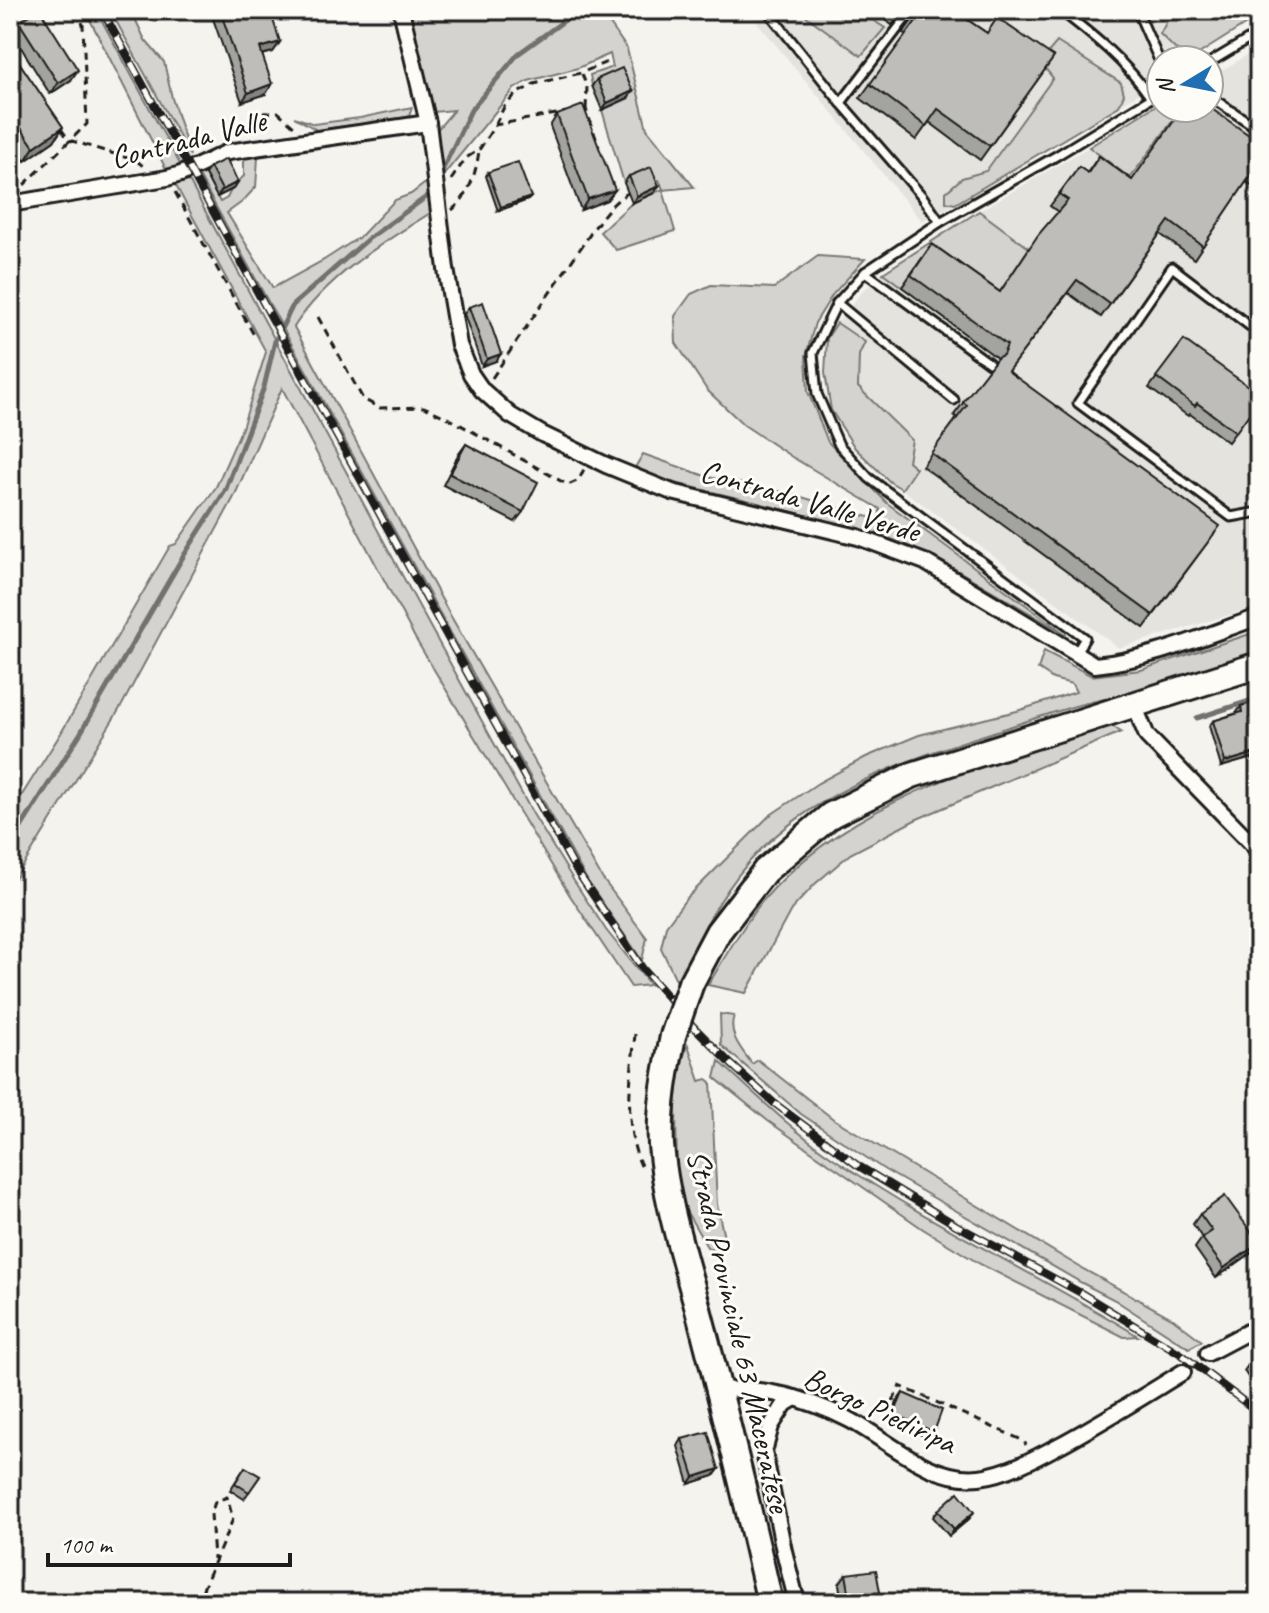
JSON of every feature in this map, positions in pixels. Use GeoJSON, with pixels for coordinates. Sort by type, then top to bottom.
{"type":"FeatureCollection","features":[{"type":"Feature","properties":{"kind":"main road","name":"Strada Provinciale 63 Maceratese"},"geometry":{"type":"LineString","coordinates":[[770,1603],[669,1196],[661,1145],[665,1077],[673,1036],[691,983],[718,932],[765,871],[831,815],[912,775],[1259,665]]}},
{"type":"Feature","properties":{"kind":"street","name":"Contrada Valle Verde"},"geometry":{"type":"LineString","coordinates":[[401,10],[428,123],[459,345],[471,374],[482,390],[510,415],[589,457],[672,492],[858,537],[899,551],[948,574],[1095,665],[1117,663],[1259,617]]}},
{"type":"Feature","properties":{"kind":"street","name":"Contrada Valle"},"geometry":{"type":"LineString","coordinates":[[10,204],[161,180],[228,152],[428,123]]}},
{"type":"Feature","properties":{"kind":"street"},"geometry":{"type":"LineString","coordinates":[[1134,705],[1147,736],[1259,851]]}},
{"type":"Feature","properties":{"kind":"street"},"geometry":{"type":"LineString","coordinates":[[1208,1353],[1259,1326]]}},
{"type":"Feature","properties":{"kind":"street","name":"Borgo Piediripa"},"geometry":{"type":"LineString","coordinates":[[719,1390],[768,1391],[795,1398],[849,1420],[924,1465],[956,1476],[980,1477],[1034,1459],[1087,1431],[1183,1372]]}},
{"type":"Feature","properties":{"kind":"street"},"geometry":{"type":"LineString","coordinates":[[795,1398],[785,1404],[771,1426],[764,1452],[797,1603]]}},
{"type":"Feature","properties":{"kind":"lane"},"geometry":{"type":"LineString","coordinates":[[767,10],[841,103],[922,196],[940,222]]}},
{"type":"Feature","properties":{"kind":"lane"},"geometry":{"type":"LineString","coordinates":[[841,103],[912,10]]}},
{"type":"Feature","properties":{"kind":"lane"},"geometry":{"type":"LineString","coordinates":[[1060,10],[1102,42],[1145,90]]}},
{"type":"Feature","properties":{"kind":"lane"},"geometry":{"type":"LineString","coordinates":[[1137,10],[1153,44]]}},
{"type":"Feature","properties":{"kind":"lane"},"geometry":{"type":"LineString","coordinates":[[1225,53],[1259,33]]}},
{"type":"Feature","properties":{"kind":"lane"},"geometry":{"type":"LineString","coordinates":[[1075,654],[1085,638],[869,478],[839,445],[817,394],[813,353],[837,303],[865,272],[940,222],[1145,102]]}},
{"type":"Feature","properties":{"kind":"lane"},"geometry":{"type":"LineString","coordinates":[[1225,107],[1259,129]]}},
{"type":"Feature","properties":{"kind":"lane"},"geometry":{"type":"LineString","coordinates":[[1259,333],[1172,267],[1078,403],[1231,517],[1259,512]]}},
{"type":"Feature","properties":{"kind":"lane"},"geometry":{"type":"LineString","coordinates":[[865,272],[989,363]]}},
{"type":"Feature","properties":{"kind":"lane"},"geometry":{"type":"LineString","coordinates":[[837,303],[954,400]]}},
{"type":"Feature","properties":{"kind":"path"},"geometry":{"type":"LineString","coordinates":[[20,189],[87,124],[83,25],[78,10]]}},
{"type":"Feature","properties":{"kind":"path"},"geometry":{"type":"LineString","coordinates":[[436,192],[443,191],[466,158],[479,150],[504,107],[516,94],[534,84],[581,73],[607,62]]}},
{"type":"Feature","properties":{"kind":"path"},"geometry":{"type":"LineString","coordinates":[[581,73],[587,87],[586,109],[599,147]]}},
{"type":"Feature","properties":{"kind":"path"},"geometry":{"type":"LineString","coordinates":[[495,125],[586,109]]}},
{"type":"Feature","properties":{"kind":"path"},"geometry":{"type":"LineString","coordinates":[[249,114],[278,112],[306,135],[307,141]]}},
{"type":"Feature","properties":{"kind":"path"},"geometry":{"type":"LineString","coordinates":[[60,127],[69,140],[137,161],[161,180],[255,337]]}},
{"type":"Feature","properties":{"kind":"path"},"geometry":{"type":"LineString","coordinates":[[440,216],[461,203],[478,165],[479,150]]}},
{"type":"Feature","properties":{"kind":"path"},"geometry":{"type":"LineString","coordinates":[[482,390],[604,216],[628,193]]}},
{"type":"Feature","properties":{"kind":"path"},"geometry":{"type":"LineString","coordinates":[[318,317],[363,399],[380,408],[424,407],[568,485],[579,480],[589,457]]}},
{"type":"Feature","properties":{"kind":"path"},"geometry":{"type":"LineString","coordinates":[[635,1034],[629,1110],[637,1158],[647,1178]]}},
{"type":"Feature","properties":{"kind":"path"},"geometry":{"type":"LineString","coordinates":[[887,1414],[900,1386],[1024,1441],[1034,1459]]}},
{"type":"Feature","properties":{"kind":"path"},"geometry":{"type":"LineString","coordinates":[[197,1603],[233,1519],[227,1497],[215,1502],[211,1514],[214,1559]]}},
{"type":"Feature","properties":{"kind":"shaded area"},"geometry":{"type":"Polygon","coordinates":[[[85,10],[96,10],[181,166],[167,171],[85,10]]]}},
{"type":"Feature","properties":{"kind":"shaded area"},"geometry":{"type":"Polygon","coordinates":[[[110,10],[131,10],[145,40],[164,62],[190,156],[110,10]]]}},
{"type":"Feature","properties":{"kind":"shaded area"},"geometry":{"type":"Polygon","coordinates":[[[407,10],[612,10],[610,24],[627,49],[647,129],[694,187],[663,190],[675,231],[616,250],[600,232],[632,203],[663,189],[659,180],[650,183],[646,174],[624,183],[602,110],[627,99],[592,86],[590,75],[613,67],[610,54],[578,68],[528,81],[514,89],[442,177],[436,131],[454,110],[434,112],[407,10]]]}},
{"type":"Feature","properties":{"kind":"shaded area"},"geometry":{"type":"Polygon","coordinates":[[[747,10],[1259,10],[1259,16],[1214,44],[1145,44],[1145,90],[922,221],[747,10]]]}},
{"type":"Feature","properties":{"kind":"shaded area"},"geometry":{"type":"Polygon","coordinates":[[[798,10],[857,10],[885,28],[861,56],[798,10]]]}},
{"type":"Feature","properties":{"kind":"shaded area"},"geometry":{"type":"Polygon","coordinates":[[[1173,10],[1196,10],[1203,15],[1207,10],[1259,10],[1259,16],[1215,44],[1170,44],[1160,34],[1173,10]]]}},
{"type":"Feature","properties":{"kind":"shaded area"},"geometry":{"type":"Polygon","coordinates":[[[1057,42],[1121,83],[1124,94],[1119,106],[955,204],[946,202],[946,192],[962,178],[986,171],[1053,78],[1040,62],[1057,42]]]}},
{"type":"Feature","properties":{"kind":"shaded area"},"geometry":{"type":"Polygon","coordinates":[[[1259,48],[1259,606],[1119,648],[902,489],[916,468],[908,461],[911,440],[858,387],[859,354],[864,342],[837,323],[860,294],[883,273],[902,287],[923,257],[1029,248],[979,211],[1089,147],[1130,177],[1170,124],[1225,124],[1225,68],[1259,48]]]}},
{"type":"Feature","properties":{"kind":"shaded area"},"geometry":{"type":"Polygon","coordinates":[[[412,107],[409,117],[317,130],[294,117],[314,124],[412,107]]]}},
{"type":"Feature","properties":{"kind":"shaded area"},"geometry":{"type":"Polygon","coordinates":[[[1145,112],[1145,124],[1170,124],[1130,178],[1089,147],[1145,112]]]}},
{"type":"Feature","properties":{"kind":"shaded area"},"geometry":{"type":"Polygon","coordinates":[[[244,157],[258,157],[256,187],[227,213],[273,288],[361,236],[395,200],[411,194],[428,181],[432,212],[339,276],[294,327],[449,613],[602,878],[647,938],[642,960],[588,882],[199,176],[205,174],[220,202],[227,198],[233,186],[244,176],[244,157]]]}},
{"type":"Feature","properties":{"kind":"shaded area"},"geometry":{"type":"Polygon","coordinates":[[[189,181],[533,814],[606,930],[650,985],[631,987],[569,894],[415,638],[282,388],[234,497],[122,705],[10,887],[10,814],[170,546],[176,544],[216,487],[242,428],[266,352],[175,184],[189,181]]]}},
{"type":"Feature","properties":{"kind":"shaded area"},"geometry":{"type":"Polygon","coordinates":[[[979,211],[1029,248],[991,305],[923,257],[902,287],[883,273],[979,211]]]}},
{"type":"Feature","properties":{"kind":"shaded area"},"geometry":{"type":"Polygon","coordinates":[[[818,256],[865,259],[833,294],[815,323],[806,356],[808,392],[828,442],[887,503],[1067,635],[943,562],[880,534],[633,471],[643,454],[708,477],[788,493],[879,520],[880,509],[744,425],[707,390],[676,343],[675,316],[691,294],[711,285],[774,288],[818,256]]]}},
{"type":"Feature","properties":{"kind":"shaded area"},"geometry":{"type":"Polygon","coordinates":[[[837,323],[865,342],[859,355],[858,387],[912,440],[908,461],[916,468],[902,489],[890,482],[855,448],[831,410],[825,373],[827,338],[837,323]]]}},
{"type":"Feature","properties":{"kind":"shaded area"},"geometry":{"type":"Polygon","coordinates":[[[1259,631],[1259,650],[1156,685],[1067,709],[918,757],[826,800],[798,818],[749,862],[718,904],[677,982],[661,948],[666,926],[686,899],[769,816],[818,783],[866,757],[919,735],[1017,711],[1076,692],[1072,684],[1053,679],[1038,669],[1044,651],[1092,676],[1141,670],[1259,631]]]}},
{"type":"Feature","properties":{"kind":"shaded area"},"geometry":{"type":"Polygon","coordinates":[[[1108,723],[1121,732],[915,820],[850,854],[791,910],[746,993],[708,985],[761,903],[796,867],[834,837],[876,811],[921,790],[1014,754],[1108,723]]]}},
{"type":"Feature","properties":{"kind":"shaded area"},"geometry":{"type":"Polygon","coordinates":[[[720,1014],[734,1016],[734,1035],[752,1064],[758,1060],[832,1118],[1083,1269],[1172,1318],[1202,1341],[1189,1348],[1115,1300],[885,1170],[801,1114],[721,1045],[720,1014]]]}},
{"type":"Feature","properties":{"kind":"shaded area"},"geometry":{"type":"Polygon","coordinates":[[[688,1045],[700,1081],[707,1079],[711,1082],[717,1204],[726,1248],[717,1252],[707,1247],[681,1202],[677,1180],[676,1107],[681,1063],[688,1045]]]}},
{"type":"Feature","properties":{"kind":"shaded area"},"geometry":{"type":"Polygon","coordinates":[[[719,1061],[790,1125],[836,1160],[910,1207],[1138,1336],[1124,1337],[980,1264],[923,1229],[768,1121],[715,1078],[719,1061]]]}},
{"type":"Feature","properties":{"kind":"building"},"geometry":{"type":"Polygon","coordinates":[[[38,10],[78,70],[58,83],[19,22],[38,10]]]}},
{"type":"Feature","properties":{"kind":"building"},"geometry":{"type":"Polygon","coordinates":[[[220,10],[270,10],[280,42],[260,48],[272,84],[248,93],[220,10]]]}},
{"type":"Feature","properties":{"kind":"building"},"geometry":{"type":"Polygon","coordinates":[[[919,10],[953,10],[987,33],[997,18],[1054,57],[990,146],[938,109],[926,126],[870,84],[916,21],[913,19],[919,10]]]}},
{"type":"Feature","properties":{"kind":"building"},"geometry":{"type":"Polygon","coordinates":[[[10,49],[63,127],[34,147],[10,112],[10,49]]]}},
{"type":"Feature","properties":{"kind":"building"},"geometry":{"type":"Polygon","coordinates":[[[622,68],[633,91],[607,103],[597,79],[622,68]]]}},
{"type":"Feature","properties":{"kind":"building"},"geometry":{"type":"Polygon","coordinates":[[[583,105],[615,190],[588,199],[557,115],[583,105]]]}},
{"type":"Feature","properties":{"kind":"building"},"geometry":{"type":"Polygon","coordinates":[[[1225,118],[1259,142],[1259,172],[1255,169],[1203,246],[1169,221],[1110,304],[1077,280],[1008,371],[1220,526],[1153,615],[931,453],[967,405],[963,402],[998,357],[1003,355],[1007,345],[911,275],[932,244],[1000,292],[1038,235],[1068,200],[1059,194],[1079,167],[1088,173],[1099,156],[1132,180],[1172,124],[1225,124],[1225,118]]]}},
{"type":"Feature","properties":{"kind":"building"},"geometry":{"type":"Polygon","coordinates":[[[226,159],[238,182],[222,190],[210,167],[226,159]]]}},
{"type":"Feature","properties":{"kind":"building"},"geometry":{"type":"Polygon","coordinates":[[[518,162],[531,197],[501,207],[488,172],[518,162]]]}},
{"type":"Feature","properties":{"kind":"building"},"geometry":{"type":"Polygon","coordinates":[[[651,167],[659,186],[637,196],[629,176],[651,167]]]}},
{"type":"Feature","properties":{"kind":"building"},"geometry":{"type":"Polygon","coordinates":[[[483,302],[501,354],[487,359],[469,307],[483,302]]]}},
{"type":"Feature","properties":{"kind":"building"},"geometry":{"type":"Polygon","coordinates":[[[1184,340],[1259,394],[1259,400],[1236,432],[1156,377],[1184,340]]]}},
{"type":"Feature","properties":{"kind":"building"},"geometry":{"type":"Polygon","coordinates":[[[466,444],[538,482],[523,512],[450,474],[466,444]]]}},
{"type":"Feature","properties":{"kind":"building"},"geometry":{"type":"Polygon","coordinates":[[[1259,701],[1259,760],[1255,753],[1225,762],[1213,721],[1242,712],[1241,706],[1259,701]]]}},
{"type":"Feature","properties":{"kind":"building"},"geometry":{"type":"Polygon","coordinates":[[[1225,1196],[1259,1243],[1224,1268],[1202,1238],[1212,1231],[1200,1214],[1225,1196]]]}},
{"type":"Feature","properties":{"kind":"building"},"geometry":{"type":"Polygon","coordinates":[[[1259,1358],[1259,1376],[1258,1377],[1249,1364],[1259,1358]]]}},
{"type":"Feature","properties":{"kind":"building"},"geometry":{"type":"Polygon","coordinates":[[[903,1393],[942,1410],[934,1432],[894,1414],[903,1393]]]}},
{"type":"Feature","properties":{"kind":"building"},"geometry":{"type":"Polygon","coordinates":[[[708,1432],[719,1469],[694,1477],[682,1439],[708,1432]]]}},
{"type":"Feature","properties":{"kind":"building"},"geometry":{"type":"Polygon","coordinates":[[[245,1467],[260,1476],[249,1492],[235,1483],[245,1467]]]}},
{"type":"Feature","properties":{"kind":"building"},"geometry":{"type":"Polygon","coordinates":[[[958,1492],[974,1512],[954,1529],[938,1510],[958,1492]]]}},
{"type":"Feature","properties":{"kind":"building"},"geometry":{"type":"Polygon","coordinates":[[[876,1570],[882,1603],[851,1603],[846,1574],[876,1570]]]}},
{"type":"Feature","properties":{"kind":"waterway"},"geometry":{"type":"LineString","coordinates":[[439,177],[471,110],[518,54],[579,10]]}},
{"type":"Feature","properties":{"kind":"waterway"},"geometry":{"type":"LineString","coordinates":[[10,845],[225,491],[264,387],[275,341],[293,305],[368,239],[429,195],[432,189]]}},
{"type":"Feature","properties":{"kind":"waterway"},"geometry":{"type":"LineString","coordinates":[[1197,718],[1259,698]]}},
{"type":"Feature","properties":{"kind":"railway"},"geometry":{"type":"LineString","coordinates":[[102,10],[574,867],[643,969],[731,1064],[774,1103],[857,1165],[1181,1354],[1259,1413]]}}]}
